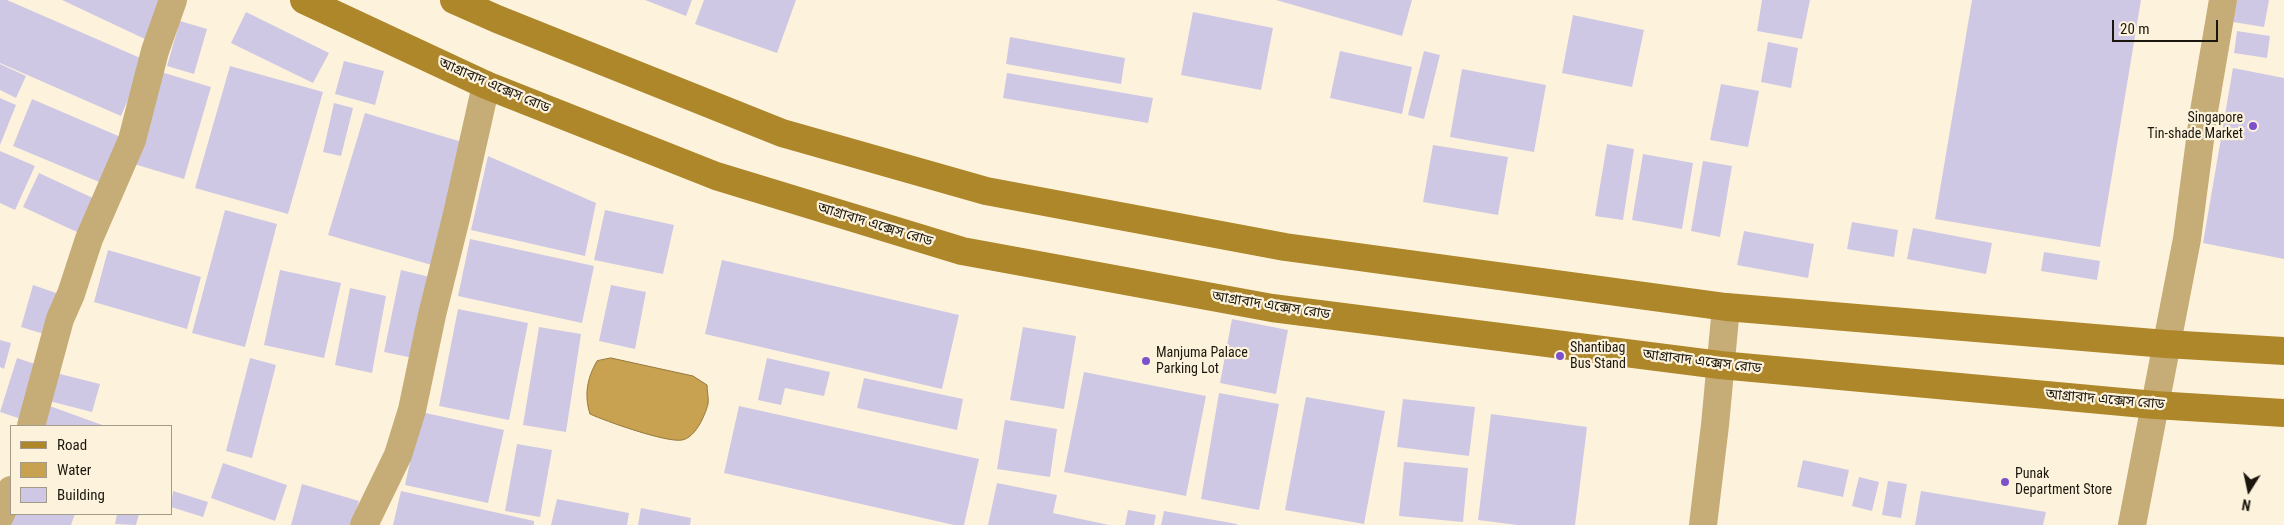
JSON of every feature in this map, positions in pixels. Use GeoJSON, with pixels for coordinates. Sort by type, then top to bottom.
{"type":"FeatureCollection","features":[{"type":"Feature","properties":{"kind":"main road","name":"আগ্রাবাদ এক্সেস রোড"},"geometry":{"type":"LineString","coordinates":[[304,0],[486,84],[716,176],[962,251],[1272,308],[1720,365],[2156,404],[2284,412]]}},
{"type":"Feature","properties":{"kind":"main road"},"geometry":{"type":"LineString","coordinates":[[454,0],[782,133],[986,191],[1285,247],[1726,307],[2166,344],[2284,351]]}},
{"type":"Feature","properties":{"kind":"street"},"geometry":{"type":"LineString","coordinates":[[32,425],[60,319],[71,294],[89,239],[132,140],[155,51],[173,0]]}},
{"type":"Feature","properties":{"kind":"street"},"geometry":{"type":"LineString","coordinates":[[2132,525],[2187,239],[2203,117],[2224,0]]}},
{"type":"Feature","properties":{"kind":"street"},"geometry":{"type":"LineString","coordinates":[[364,525],[398,455],[412,410],[432,315],[486,84]]}},
{"type":"Feature","properties":{"kind":"street"},"geometry":{"type":"LineString","coordinates":[[1703,525],[1726,307]]}},
{"type":"Feature","properties":{"kind":"street"},"geometry":{"type":"LineString","coordinates":[[0,516],[10,492]]}},
{"type":"Feature","properties":{"kind":"water"},"geometry":{"type":"Polygon","coordinates":[[[611,358],[693,376],[707,385],[708,404],[702,420],[695,431],[687,438],[674,440],[636,431],[590,414],[587,393],[591,374],[597,361],[611,358]]]}},
{"type":"Feature","properties":{"kind":"building"},"geometry":{"type":"Polygon","coordinates":[[[0,0],[7,0],[145,60],[121,116],[0,63],[0,0]]]}},
{"type":"Feature","properties":{"kind":"building"},"geometry":{"type":"Polygon","coordinates":[[[62,0],[163,0],[147,40],[62,0]]]}},
{"type":"Feature","properties":{"kind":"building"},"geometry":{"type":"Polygon","coordinates":[[[645,0],[692,0],[686,16],[645,0]]]}},
{"type":"Feature","properties":{"kind":"building"},"geometry":{"type":"Polygon","coordinates":[[[704,0],[796,0],[777,53],[695,24],[704,0]]]}},
{"type":"Feature","properties":{"kind":"building"},"geometry":{"type":"Polygon","coordinates":[[[1276,0],[1412,0],[1402,36],[1276,0]]]}},
{"type":"Feature","properties":{"kind":"building"},"geometry":{"type":"Polygon","coordinates":[[[1762,0],[1810,0],[1802,39],[1757,31],[1762,0]]]}},
{"type":"Feature","properties":{"kind":"building"},"geometry":{"type":"Polygon","coordinates":[[[1972,0],[2141,0],[2100,247],[1935,219],[1972,0]]]}},
{"type":"Feature","properties":{"kind":"building"},"geometry":{"type":"Polygon","coordinates":[[[2237,0],[2269,0],[2264,27],[2233,22],[2237,0]]]}},
{"type":"Feature","properties":{"kind":"building"},"geometry":{"type":"Polygon","coordinates":[[[246,12],[329,53],[313,83],[231,43],[246,12]]]}},
{"type":"Feature","properties":{"kind":"building"},"geometry":{"type":"Polygon","coordinates":[[[1193,12],[1273,28],[1261,90],[1181,75],[1193,12]]]}},
{"type":"Feature","properties":{"kind":"building"},"geometry":{"type":"Polygon","coordinates":[[[1573,15],[1644,30],[1632,87],[1562,73],[1573,15]]]}},
{"type":"Feature","properties":{"kind":"building"},"geometry":{"type":"Polygon","coordinates":[[[180,21],[207,29],[194,74],[167,66],[180,21]]]}},
{"type":"Feature","properties":{"kind":"building"},"geometry":{"type":"Polygon","coordinates":[[[2237,31],[2270,36],[2267,58],[2234,53],[2237,31]]]}},
{"type":"Feature","properties":{"kind":"building"},"geometry":{"type":"Polygon","coordinates":[[[1010,37],[1125,58],[1121,84],[1006,64],[1010,37]]]}},
{"type":"Feature","properties":{"kind":"building"},"geometry":{"type":"Polygon","coordinates":[[[1768,42],[1798,48],[1791,88],[1761,82],[1768,42]]]}},
{"type":"Feature","properties":{"kind":"building"},"geometry":{"type":"Polygon","coordinates":[[[1340,51],[1412,67],[1402,114],[1330,98],[1340,51]]]}},
{"type":"Feature","properties":{"kind":"building"},"geometry":{"type":"Polygon","coordinates":[[[1424,51],[1440,55],[1424,119],[1408,115],[1424,51]]]}},
{"type":"Feature","properties":{"kind":"building"},"geometry":{"type":"Polygon","coordinates":[[[344,61],[384,71],[375,105],[335,94],[344,61]]]}},
{"type":"Feature","properties":{"kind":"building"},"geometry":{"type":"Polygon","coordinates":[[[0,64],[26,76],[16,98],[0,90],[0,64]]]}},
{"type":"Feature","properties":{"kind":"building"},"geometry":{"type":"Polygon","coordinates":[[[230,66],[323,92],[288,214],[195,188],[230,66]]]}},
{"type":"Feature","properties":{"kind":"building","name":"Singapore Tin-shade Market"},"geometry":{"type":"Polygon","coordinates":[[[2233,68],[2284,78],[2284,259],[2203,243],[2233,68]]]}},
{"type":"Feature","properties":{"kind":"building"},"geometry":{"type":"Polygon","coordinates":[[[1462,69],[1546,85],[1534,152],[1450,137],[1462,69]]]}},
{"type":"Feature","properties":{"kind":"building"},"geometry":{"type":"Polygon","coordinates":[[[161,72],[211,87],[184,179],[134,164],[161,72]]]}},
{"type":"Feature","properties":{"kind":"building"},"geometry":{"type":"Polygon","coordinates":[[[1007,73],[1153,98],[1148,123],[1003,98],[1007,73]]]}},
{"type":"Feature","properties":{"kind":"building"},"geometry":{"type":"Polygon","coordinates":[[[1721,84],[1759,91],[1748,147],[1710,140],[1721,84]]]}},
{"type":"Feature","properties":{"kind":"building"},"geometry":{"type":"Polygon","coordinates":[[[0,98],[16,105],[0,145],[0,98]]]}},
{"type":"Feature","properties":{"kind":"building"},"geometry":{"type":"Polygon","coordinates":[[[32,99],[123,138],[104,184],[13,146],[32,99]]]}},
{"type":"Feature","properties":{"kind":"building"},"geometry":{"type":"Polygon","coordinates":[[[334,103],[353,108],[341,156],[323,152],[334,103]]]}},
{"type":"Feature","properties":{"kind":"building"},"geometry":{"type":"Polygon","coordinates":[[[365,113],[472,145],[435,266],[328,235],[365,113]]]}},
{"type":"Feature","properties":{"kind":"building"},"geometry":{"type":"Polygon","coordinates":[[[1607,144],[1634,149],[1623,220],[1595,216],[1607,144]]]}},
{"type":"Feature","properties":{"kind":"building"},"geometry":{"type":"Polygon","coordinates":[[[1433,145],[1508,157],[1498,215],[1423,202],[1433,145]]]}},
{"type":"Feature","properties":{"kind":"building"},"geometry":{"type":"Polygon","coordinates":[[[0,151],[35,166],[15,210],[0,203],[0,151]]]}},
{"type":"Feature","properties":{"kind":"building"},"geometry":{"type":"Polygon","coordinates":[[[1643,154],[1693,163],[1682,229],[1632,220],[1643,154]]]}},
{"type":"Feature","properties":{"kind":"building"},"geometry":{"type":"Polygon","coordinates":[[[488,156],[596,203],[585,256],[471,230],[488,156]]]}},
{"type":"Feature","properties":{"kind":"building"},"geometry":{"type":"Polygon","coordinates":[[[1703,161],[1732,166],[1720,237],[1691,231],[1703,161]]]}},
{"type":"Feature","properties":{"kind":"building"},"geometry":{"type":"Polygon","coordinates":[[[39,173],[95,199],[79,233],[23,207],[39,173]]]}},
{"type":"Feature","properties":{"kind":"building"},"geometry":{"type":"Polygon","coordinates":[[[225,210],[277,224],[245,347],[192,333],[225,210]]]}},
{"type":"Feature","properties":{"kind":"building"},"geometry":{"type":"Polygon","coordinates":[[[605,210],[674,225],[663,274],[594,260],[605,210]]]}},
{"type":"Feature","properties":{"kind":"building"},"geometry":{"type":"Polygon","coordinates":[[[1852,222],[1898,230],[1894,257],[1847,249],[1852,222]]]}},
{"type":"Feature","properties":{"kind":"building"},"geometry":{"type":"Polygon","coordinates":[[[1913,228],[1992,243],[1986,274],[1907,259],[1913,228]]]}},
{"type":"Feature","properties":{"kind":"building"},"geometry":{"type":"Polygon","coordinates":[[[1744,231],[1814,244],[1808,278],[1737,265],[1744,231]]]}},
{"type":"Feature","properties":{"kind":"building"},"geometry":{"type":"Polygon","coordinates":[[[470,239],[594,266],[582,323],[458,296],[470,239]]]}},
{"type":"Feature","properties":{"kind":"building"},"geometry":{"type":"Polygon","coordinates":[[[108,250],[201,277],[187,329],[94,302],[108,250]]]}},
{"type":"Feature","properties":{"kind":"building"},"geometry":{"type":"Polygon","coordinates":[[[2044,252],[2100,261],[2097,280],[2041,271],[2044,252]]]}},
{"type":"Feature","properties":{"kind":"building"},"geometry":{"type":"Polygon","coordinates":[[[722,260],[959,315],[942,389],[705,334],[722,260]]]}},
{"type":"Feature","properties":{"kind":"building"},"geometry":{"type":"Polygon","coordinates":[[[280,270],[341,283],[324,358],[264,345],[280,270]]]}},
{"type":"Feature","properties":{"kind":"building"},"geometry":{"type":"Polygon","coordinates":[[[401,270],[430,277],[413,358],[384,352],[401,270]]]}},
{"type":"Feature","properties":{"kind":"building"},"geometry":{"type":"Polygon","coordinates":[[[33,285],[59,294],[47,335],[21,327],[33,285]]]}},
{"type":"Feature","properties":{"kind":"building"},"geometry":{"type":"Polygon","coordinates":[[[611,285],[646,292],[635,349],[599,341],[611,285]]]}},
{"type":"Feature","properties":{"kind":"building"},"geometry":{"type":"Polygon","coordinates":[[[350,288],[386,296],[372,373],[335,365],[350,288]]]}},
{"type":"Feature","properties":{"kind":"building"},"geometry":{"type":"Polygon","coordinates":[[[458,309],[528,323],[509,420],[439,406],[458,309]]]}},
{"type":"Feature","properties":{"kind":"building"},"geometry":{"type":"Polygon","coordinates":[[[1232,319],[1288,330],[1276,394],[1220,383],[1232,319]]]}},
{"type":"Feature","properties":{"kind":"building"},"geometry":{"type":"Polygon","coordinates":[[[539,327],[581,334],[566,432],[523,425],[539,327]]]}},
{"type":"Feature","properties":{"kind":"building"},"geometry":{"type":"Polygon","coordinates":[[[1023,327],[1076,336],[1064,409],[1010,400],[1023,327]]]}},
{"type":"Feature","properties":{"kind":"building"},"geometry":{"type":"Polygon","coordinates":[[[0,340],[11,343],[4,369],[0,367],[0,340]]]}},
{"type":"Feature","properties":{"kind":"building"},"geometry":{"type":"Polygon","coordinates":[[[17,358],[38,365],[21,419],[0,412],[17,358]]]}},
{"type":"Feature","properties":{"kind":"building"},"geometry":{"type":"Polygon","coordinates":[[[250,358],[276,365],[252,458],[226,451],[250,358]]]}},
{"type":"Feature","properties":{"kind":"building"},"geometry":{"type":"Polygon","coordinates":[[[767,358],[830,372],[824,396],[785,388],[781,405],[758,400],[767,358]]]}},
{"type":"Feature","properties":{"kind":"building"},"geometry":{"type":"Polygon","coordinates":[[[1084,372],[1206,396],[1186,496],[1064,472],[1084,372]]]}},
{"type":"Feature","properties":{"kind":"building"},"geometry":{"type":"Polygon","coordinates":[[[56,373],[100,384],[92,412],[49,401],[56,373]]]}},
{"type":"Feature","properties":{"kind":"building"},"geometry":{"type":"Polygon","coordinates":[[[864,378],[963,399],[957,430],[857,408],[864,378]]]}},
{"type":"Feature","properties":{"kind":"building"},"geometry":{"type":"Polygon","coordinates":[[[1219,393],[1279,404],[1259,510],[1201,499],[1219,393]]]}},
{"type":"Feature","properties":{"kind":"building"},"geometry":{"type":"Polygon","coordinates":[[[1306,397],[1385,411],[1364,524],[1285,510],[1306,397]]]}},
{"type":"Feature","properties":{"kind":"building"},"geometry":{"type":"Polygon","coordinates":[[[1403,399],[1475,407],[1469,456],[1397,447],[1403,399]]]}},
{"type":"Feature","properties":{"kind":"building"},"geometry":{"type":"Polygon","coordinates":[[[47,405],[102,425],[40,425],[47,405]]]}},
{"type":"Feature","properties":{"kind":"building"},"geometry":{"type":"Polygon","coordinates":[[[739,406],[979,459],[964,525],[954,525],[724,473],[739,406]]]}},
{"type":"Feature","properties":{"kind":"building"},"geometry":{"type":"Polygon","coordinates":[[[421,412],[504,430],[488,503],[405,485],[421,412]]]}},
{"type":"Feature","properties":{"kind":"building"},"geometry":{"type":"Polygon","coordinates":[[[1491,414],[1587,427],[1575,525],[1517,525],[1478,520],[1491,414]]]}},
{"type":"Feature","properties":{"kind":"building"},"geometry":{"type":"Polygon","coordinates":[[[1005,420],[1057,429],[1050,477],[997,469],[1005,420]]]}},
{"type":"Feature","properties":{"kind":"building"},"geometry":{"type":"Polygon","coordinates":[[[517,444],[552,450],[540,517],[505,511],[517,444]]]}},
{"type":"Feature","properties":{"kind":"building"},"geometry":{"type":"Polygon","coordinates":[[[1803,460],[1849,470],[1843,497],[1797,487],[1803,460]]]}},
{"type":"Feature","properties":{"kind":"building"},"geometry":{"type":"Polygon","coordinates":[[[1404,462],[1468,468],[1463,522],[1399,516],[1404,462]]]}},
{"type":"Feature","properties":{"kind":"building"},"geometry":{"type":"Polygon","coordinates":[[[223,463],[287,485],[275,521],[211,498],[223,463]]]}},
{"type":"Feature","properties":{"kind":"building"},"geometry":{"type":"Polygon","coordinates":[[[1859,477],[1879,482],[1872,511],[1852,506],[1859,477]]]}},
{"type":"Feature","properties":{"kind":"building"},"geometry":{"type":"Polygon","coordinates":[[[1888,481],[1907,484],[1901,518],[1882,515],[1888,481]]]}},
{"type":"Feature","properties":{"kind":"building"},"geometry":{"type":"Polygon","coordinates":[[[997,483],[1057,495],[1053,513],[1109,525],[988,525],[997,483]]]}},
{"type":"Feature","properties":{"kind":"building"},"geometry":{"type":"Polygon","coordinates":[[[302,484],[359,501],[352,525],[291,525],[302,484]]]}},
{"type":"Feature","properties":{"kind":"building"},"geometry":{"type":"Polygon","coordinates":[[[173,491],[208,502],[203,517],[172,507],[173,491]]]}},
{"type":"Feature","properties":{"kind":"building"},"geometry":{"type":"Polygon","coordinates":[[[401,491],[534,521],[534,525],[393,525],[401,491]]]}},
{"type":"Feature","properties":{"kind":"building"},"geometry":{"type":"Polygon","coordinates":[[[1921,491],[2046,512],[2043,525],[1915,525],[1921,491]]]}},
{"type":"Feature","properties":{"kind":"building"},"geometry":{"type":"Polygon","coordinates":[[[557,499],[629,513],[627,525],[551,525],[557,499]]]}},
{"type":"Feature","properties":{"kind":"building"},"geometry":{"type":"Polygon","coordinates":[[[641,508],[691,518],[690,525],[638,525],[641,508]]]}},
{"type":"Feature","properties":{"kind":"building"},"geometry":{"type":"Polygon","coordinates":[[[1128,510],[1156,515],[1154,525],[1125,525],[1128,510]]]}},
{"type":"Feature","properties":{"kind":"building"},"geometry":{"type":"Polygon","coordinates":[[[1164,511],[1237,524],[1237,525],[1161,525],[1164,511]]]}},
{"type":"Feature","properties":{"kind":"building"},"geometry":{"type":"Polygon","coordinates":[[[15,515],[75,515],[71,525],[11,525],[15,515]]]}},
{"type":"Feature","properties":{"kind":"building"},"geometry":{"type":"Polygon","coordinates":[[[117,515],[139,515],[136,525],[115,524],[117,515]]]}},
{"type":"Feature","properties":{"kind":"place","name":"Singapore Tin-shade Market"},"geometry":{"type":"Point","coordinates":[2253,126]}},
{"type":"Feature","properties":{"kind":"place","name":"Shantibag Bus Stand"},"geometry":{"type":"Point","coordinates":[1560,356]}},
{"type":"Feature","properties":{"kind":"place","name":"Manjuma Palace Parking Lot"},"geometry":{"type":"Point","coordinates":[1146,361]}},
{"type":"Feature","properties":{"kind":"place","name":"Punak Department Store"},"geometry":{"type":"Point","coordinates":[2005,482]}}]}
